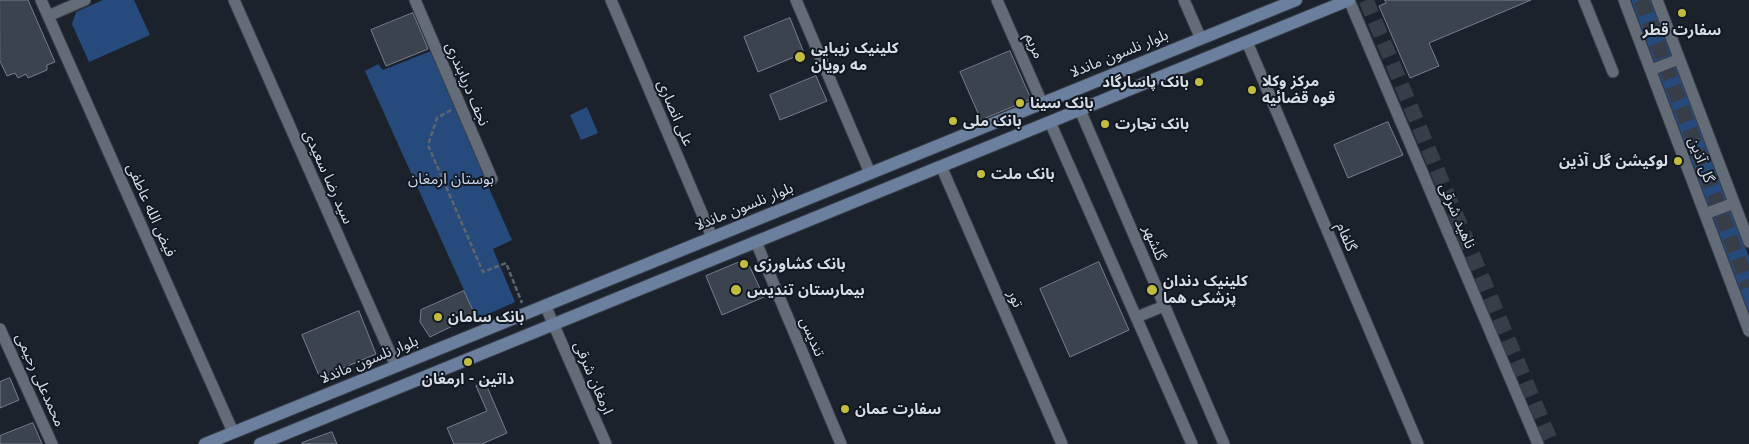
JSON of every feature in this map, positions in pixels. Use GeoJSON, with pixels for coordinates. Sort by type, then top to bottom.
{"type":"FeatureCollection","features":[{"type":"Feature","properties":{"kind":"main road","name":"بلوار نلسون ماندلا"},"geometry":{"type":"LineString","coordinates":[[205,444],[1296,0]]}},
{"type":"Feature","properties":{"kind":"main road"},"geometry":{"type":"LineString","coordinates":[[260,444],[1349,0]]}},
{"type":"Feature","properties":{"kind":"street","name":"فیض الله عاطفی"},"geometry":{"type":"LineString","coordinates":[[41,0],[233,432]]}},
{"type":"Feature","properties":{"kind":"street"},"geometry":{"type":"LineString","coordinates":[[48,16],[85,0]]}},
{"type":"Feature","properties":{"kind":"street","name":"سید رضا سعیدی"},"geometry":{"type":"LineString","coordinates":[[234,0],[396,366]]}},
{"type":"Feature","properties":{"kind":"street","name":"نجف دریابندری"},"geometry":{"type":"LineString","coordinates":[[414,0],[492,179]]}},
{"type":"Feature","properties":{"kind":"street","name":"علی انصاری"},"geometry":{"type":"LineString","coordinates":[[611,0],[712,237]]}},
{"type":"Feature","properties":{"kind":"street"},"geometry":{"type":"LineString","coordinates":[[796,0],[870,173]]}},
{"type":"Feature","properties":{"kind":"street","name":"مریم"},"geometry":{"type":"LineString","coordinates":[[998,0],[1042,103]]}},
{"type":"Feature","properties":{"kind":"street"},"geometry":{"type":"LineString","coordinates":[[1184,0],[1201,39]]}},
{"type":"Feature","properties":{"kind":"street","name":"ناهید شرقی"},"geometry":{"type":"LineString","coordinates":[[1349,0],[1538,444]]}},
{"type":"Feature","properties":{"kind":"street"},"geometry":{"type":"LineString","coordinates":[[1584,0],[1613,72]]}},
{"type":"Feature","properties":{"kind":"street","name":"گل آذین"},"geometry":{"type":"LineString","coordinates":[[1624,0],[1749,331]]}},
{"type":"Feature","properties":{"kind":"street","name":"گل آذین"},"geometry":{"type":"LineString","coordinates":[[1656,0],[1749,242]]}},
{"type":"Feature","properties":{"kind":"street","name":"گلفام"},"geometry":{"type":"LineString","coordinates":[[1247,42],[1418,444]]}},
{"type":"Feature","properties":{"kind":"street"},"geometry":{"type":"LineString","coordinates":[[1651,70],[1679,60]]}},
{"type":"Feature","properties":{"kind":"street","name":"گلشهر"},"geometry":{"type":"LineString","coordinates":[[1080,110],[1224,444]]}},
{"type":"Feature","properties":{"kind":"street"},"geometry":{"type":"LineString","coordinates":[[1050,122],[1192,444]]}},
{"type":"Feature","properties":{"kind":"street","name":"تور"},"geometry":{"type":"LineString","coordinates":[[941,166],[1062,444]]}},
{"type":"Feature","properties":{"kind":"street"},"geometry":{"type":"LineString","coordinates":[[1705,214],[1734,203]]}},
{"type":"Feature","properties":{"kind":"street","name":"تندیس"},"geometry":{"type":"LineString","coordinates":[[756,242],[842,444]]}},
{"type":"Feature","properties":{"kind":"street","name":"ارمغان شرقی"},"geometry":{"type":"LineString","coordinates":[[545,305],[606,444]]}},
{"type":"Feature","properties":{"kind":"street"},"geometry":{"type":"LineString","coordinates":[[1137,318],[1164,306]]}},
{"type":"Feature","properties":{"kind":"street","name":"محمدعلی رحیمی"},"geometry":{"type":"LineString","coordinates":[[0,329],[52,444]]}},
{"type":"Feature","properties":{"kind":"path"},"geometry":{"type":"LineString","coordinates":[[459,106],[437,118],[428,144],[483,272],[506,263],[516,288]]}},
{"type":"Feature","properties":{"kind":"green space"},"geometry":{"type":"Polygon","coordinates":[[[103,0],[134,0],[150,35],[89,62],[72,24],[76,12],[103,0]]]}},
{"type":"Feature","properties":{"kind":"green space"},"geometry":{"type":"Polygon","coordinates":[[[1631,0],[1652,0],[1749,257],[1749,313],[1631,0]]]}},
{"type":"Feature","properties":{"kind":"green space","name":"بوستان ارمغان"},"geometry":{"type":"Polygon","coordinates":[[[431,51],[455,108],[491,184],[488,186],[512,240],[493,249],[515,302],[477,319],[365,71],[378,64],[383,70],[431,51]]]}},
{"type":"Feature","properties":{"kind":"green space"},"geometry":{"type":"Polygon","coordinates":[[[587,107],[598,133],[581,140],[570,115],[587,107]]]}},
{"type":"Feature","properties":{"kind":"building"},"geometry":{"type":"Polygon","coordinates":[[[0,0],[28,0],[55,62],[47,65],[47,70],[28,78],[26,74],[18,78],[15,73],[7,76],[0,61],[0,0]]]}},
{"type":"Feature","properties":{"kind":"building"},"geometry":{"type":"Polygon","coordinates":[[[1385,0],[1531,0],[1429,43],[1439,66],[1410,78],[1379,6],[1386,3],[1385,0]]]}},
{"type":"Feature","properties":{"kind":"building"},"geometry":{"type":"Polygon","coordinates":[[[413,13],[428,49],[386,66],[371,30],[413,13]]]}},
{"type":"Feature","properties":{"kind":"building"},"geometry":{"type":"Polygon","coordinates":[[[790,18],[804,53],[758,72],[744,37],[790,18]]]}},
{"type":"Feature","properties":{"kind":"building"},"geometry":{"type":"Polygon","coordinates":[[[1010,51],[1031,99],[981,120],[960,72],[1010,51]]]}},
{"type":"Feature","properties":{"kind":"building"},"geometry":{"type":"Polygon","coordinates":[[[816,76],[827,101],[780,120],[770,95],[816,76]]]}},
{"type":"Feature","properties":{"kind":"building"},"geometry":{"type":"Polygon","coordinates":[[[1388,122],[1403,155],[1348,178],[1334,145],[1388,122]]]}},
{"type":"Feature","properties":{"kind":"building","name":"بیمارستان تندیس"},"geometry":{"type":"Polygon","coordinates":[[[742,261],[749,265],[764,297],[722,315],[706,276],[742,261]]]}},
{"type":"Feature","properties":{"kind":"building"},"geometry":{"type":"Polygon","coordinates":[[[1099,262],[1129,330],[1070,357],[1040,289],[1099,262]]]}},
{"type":"Feature","properties":{"kind":"building"},"geometry":{"type":"Polygon","coordinates":[[[464,291],[475,315],[430,337],[420,322],[421,310],[464,291]]]}},
{"type":"Feature","properties":{"kind":"building"},"geometry":{"type":"Polygon","coordinates":[[[359,311],[376,354],[320,378],[302,335],[359,311]]]}},
{"type":"Feature","properties":{"kind":"building"},"geometry":{"type":"Polygon","coordinates":[[[10,378],[19,400],[0,408],[0,382],[10,378]]]}},
{"type":"Feature","properties":{"kind":"building"},"geometry":{"type":"Polygon","coordinates":[[[485,382],[507,433],[482,444],[454,444],[447,428],[487,411],[476,386],[485,382]]]}},
{"type":"Feature","properties":{"kind":"building"},"geometry":{"type":"Polygon","coordinates":[[[33,423],[42,444],[0,444],[0,436],[33,423]]]}},
{"type":"Feature","properties":{"kind":"building"},"geometry":{"type":"Polygon","coordinates":[[[332,432],[337,444],[302,444],[302,443],[332,432]]]}},
{"type":"Feature","properties":{"kind":"tunnel"},"geometry":{"type":"LineString","coordinates":[[1366,0],[1552,444]]}},
{"type":"Feature","properties":{"kind":"tunnel"},"geometry":{"type":"LineString","coordinates":[[1641,0],[1749,287]]}},
{"type":"Feature","properties":{"kind":"place","name":"سفارت قطر"},"geometry":{"type":"Point","coordinates":[1682,13]}},
{"type":"Feature","properties":{"kind":"place","name":"کلینیک زیبایی مه رویان"},"geometry":{"type":"Point","coordinates":[800,57]}},
{"type":"Feature","properties":{"kind":"place","name":"بانک پاسارگاد"},"geometry":{"type":"Point","coordinates":[1199,82]}},
{"type":"Feature","properties":{"kind":"place","name":"مرکز وکلا قوه قضائیه"},"geometry":{"type":"Point","coordinates":[1252,90]}},
{"type":"Feature","properties":{"kind":"place","name":"بانک سینا"},"geometry":{"type":"Point","coordinates":[1020,103]}},
{"type":"Feature","properties":{"kind":"place","name":"بانک ملی"},"geometry":{"type":"Point","coordinates":[953,121]}},
{"type":"Feature","properties":{"kind":"place","name":"بانک تجارت"},"geometry":{"type":"Point","coordinates":[1105,124]}},
{"type":"Feature","properties":{"kind":"place","name":"لوکیشن گل آذین"},"geometry":{"type":"Point","coordinates":[1678,161]}},
{"type":"Feature","properties":{"kind":"place","name":"بانک ملت"},"geometry":{"type":"Point","coordinates":[981,174]}},
{"type":"Feature","properties":{"kind":"place","name":"بانک کشاورزی"},"geometry":{"type":"Point","coordinates":[744,264]}},
{"type":"Feature","properties":{"kind":"place","name":"بیمارستان تندیس"},"geometry":{"type":"Point","coordinates":[736,290]}},
{"type":"Feature","properties":{"kind":"place","name":"کلینیک دندان پزشکی هما"},"geometry":{"type":"Point","coordinates":[1152,290]}},
{"type":"Feature","properties":{"kind":"place","name":"بانک سامان"},"geometry":{"type":"Point","coordinates":[438,317]}},
{"type":"Feature","properties":{"kind":"place","name":"داتین - ارمغان"},"geometry":{"type":"Point","coordinates":[468,362]}},
{"type":"Feature","properties":{"kind":"place","name":"سفارت عمان"},"geometry":{"type":"Point","coordinates":[845,409]}}]}
